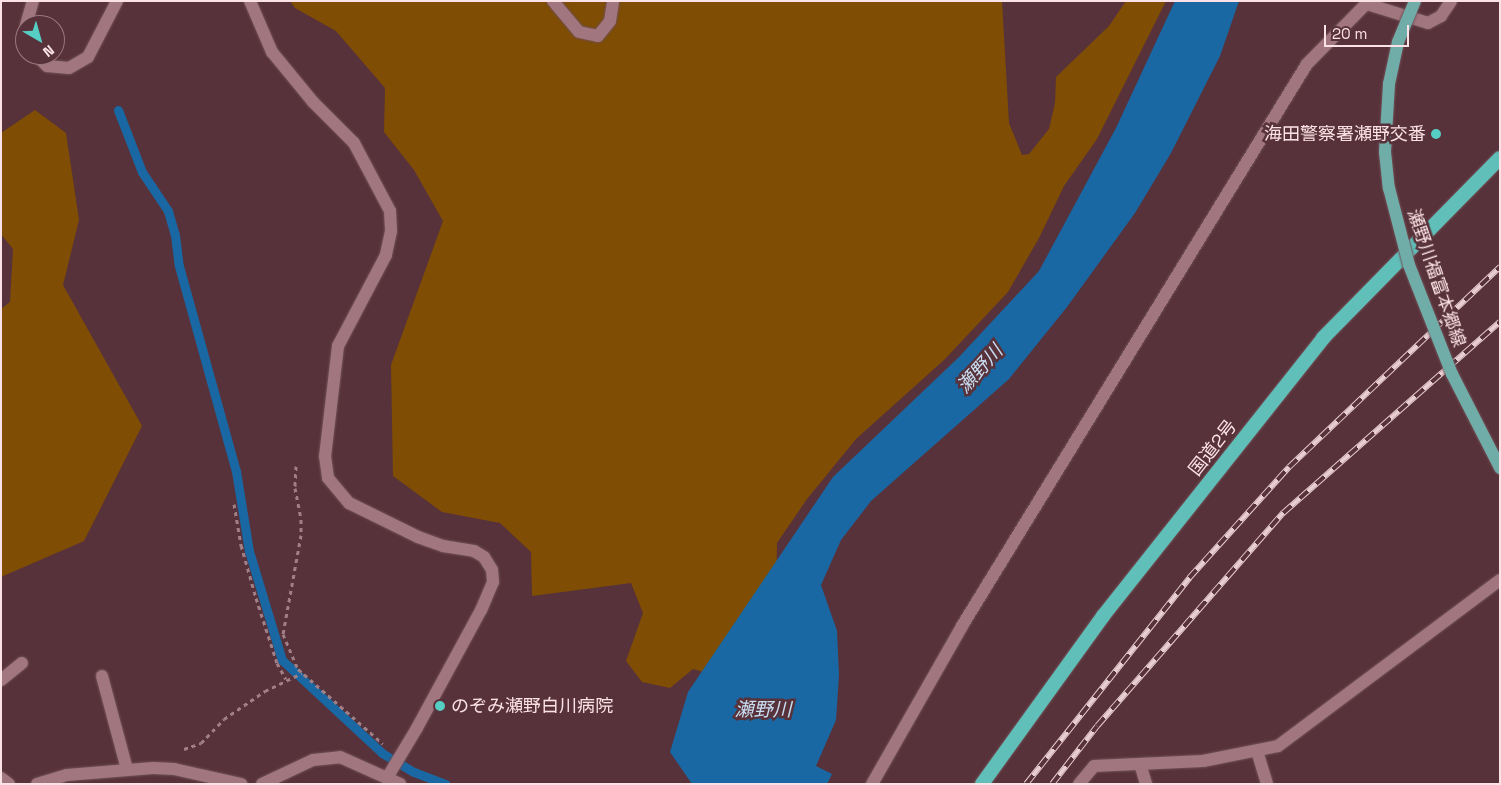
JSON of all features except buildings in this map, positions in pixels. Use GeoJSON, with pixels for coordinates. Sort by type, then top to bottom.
{"type":"FeatureCollection","features":[{"type":"Feature","properties":{"kind":"highway","name":"国道2号"},"geometry":{"type":"LineString","coordinates":[[982,784],[1103,616],[1323,338],[1500,158]]}},
{"type":"Feature","properties":{"kind":"main road","name":"瀬野川福富本郷線"},"geometry":{"type":"LineString","coordinates":[[1415,1],[1398,42],[1389,84],[1385,152],[1389,188],[1409,264],[1452,374],[1500,468]]}},
{"type":"Feature","properties":{"kind":"street"},"geometry":{"type":"LineString","coordinates":[[29,15],[33,1]]}},
{"type":"Feature","properties":{"kind":"street"},"geometry":{"type":"LineString","coordinates":[[45,65],[70,68],[88,57],[117,1]]}},
{"type":"Feature","properties":{"kind":"street"},"geometry":{"type":"LineString","coordinates":[[250,1],[272,52],[313,102],[338,123],[354,143],[390,211],[391,231],[386,255],[338,346],[325,456],[328,478],[349,503],[426,540],[474,551],[484,557],[492,570],[492,582],[480,610],[387,778]]}},
{"type":"Feature","properties":{"kind":"street"},"geometry":{"type":"LineString","coordinates":[[553,1],[578,32],[598,36],[610,21],[613,1]]}},
{"type":"Feature","properties":{"kind":"street"},"geometry":{"type":"LineString","coordinates":[[872,784],[962,626],[1307,64],[1368,3],[1428,24],[1441,16],[1452,1]]}},
{"type":"Feature","properties":{"kind":"street"},"geometry":{"type":"LineString","coordinates":[[1080,784],[1094,766],[1203,761],[1278,746],[1500,580]]}},
{"type":"Feature","properties":{"kind":"street"},"geometry":{"type":"LineString","coordinates":[[1,680],[22,663]]}},
{"type":"Feature","properties":{"kind":"street"},"geometry":{"type":"LineString","coordinates":[[102,676],[127,768]]}},
{"type":"Feature","properties":{"kind":"street"},"geometry":{"type":"LineString","coordinates":[[1257,751],[1266,784]]}},
{"type":"Feature","properties":{"kind":"street"},"geometry":{"type":"LineString","coordinates":[[262,784],[313,760],[340,757],[400,784]]}},
{"type":"Feature","properties":{"kind":"street"},"geometry":{"type":"LineString","coordinates":[[1140,764],[1146,784]]}},
{"type":"Feature","properties":{"kind":"street"},"geometry":{"type":"LineString","coordinates":[[37,784],[67,775],[127,768],[174,769],[241,784]]}},
{"type":"Feature","properties":{"kind":"street"},"geometry":{"type":"LineString","coordinates":[[1,778],[9,784]]}},
{"type":"Feature","properties":{"kind":"path"},"geometry":{"type":"LineString","coordinates":[[296,466],[295,488],[301,520],[300,535],[284,634],[302,673],[368,732],[401,755]]}},
{"type":"Feature","properties":{"kind":"path"},"geometry":{"type":"LineString","coordinates":[[234,504],[241,545],[256,598],[276,663],[286,679]]}},
{"type":"Feature","properties":{"kind":"path"},"geometry":{"type":"LineString","coordinates":[[153,768],[160,758],[201,743],[224,719],[286,679],[302,673]]}},
{"type":"Feature","properties":{"kind":"shaded area"},"geometry":{"type":"Polygon","coordinates":[[[290,1],[1002,1],[1009,123],[1022,155],[1029,154],[1049,129],[1055,103],[1056,77],[1109,26],[1126,1],[1166,1],[1097,139],[1064,186],[1039,238],[1008,292],[944,360],[856,439],[807,499],[777,543],[776,599],[728,679],[693,669],[670,688],[642,682],[626,661],[643,613],[631,583],[532,596],[531,552],[500,523],[442,512],[393,476],[391,365],[443,221],[414,170],[384,132],[385,88],[336,31],[295,8],[290,1]]]}},
{"type":"Feature","properties":{"kind":"shaded area"},"geometry":{"type":"Polygon","coordinates":[[[35,110],[66,133],[79,220],[63,285],[142,426],[84,541],[1,577],[1,309],[10,302],[13,249],[1,234],[1,133],[35,110]]]}},
{"type":"Feature","properties":{"kind":"water","name":"瀬野川"},"geometry":{"type":"Polygon","coordinates":[[[1175,1],[1239,1],[1220,56],[1171,153],[1135,213],[1067,307],[1009,379],[871,501],[841,540],[821,585],[837,631],[839,675],[836,720],[816,766],[832,774],[827,784],[692,784],[670,752],[688,692],[833,477],[959,357],[1039,271],[1116,128],[1175,1]]]}},
{"type":"Feature","properties":{"kind":"waterway"},"geometry":{"type":"LineString","coordinates":[[118,110],[142,172],[168,211],[175,235],[179,266],[236,471],[249,551],[282,660],[382,753],[414,772],[446,784]]}},
{"type":"Feature","properties":{"kind":"railway"},"geometry":{"type":"LineString","coordinates":[[1026,784],[1189,578],[1289,467],[1500,267]]}},
{"type":"Feature","properties":{"kind":"railway"},"geometry":{"type":"LineString","coordinates":[[1052,784],[1097,726],[1283,513],[1500,322]]}},
{"type":"Feature","properties":{"kind":"place","name":"海田警察署瀬野交番"},"geometry":{"type":"Point","coordinates":[1436,134]}},
{"type":"Feature","properties":{"kind":"place","name":"のぞみ瀬野白川病院"},"geometry":{"type":"Point","coordinates":[440,706]}}]}
